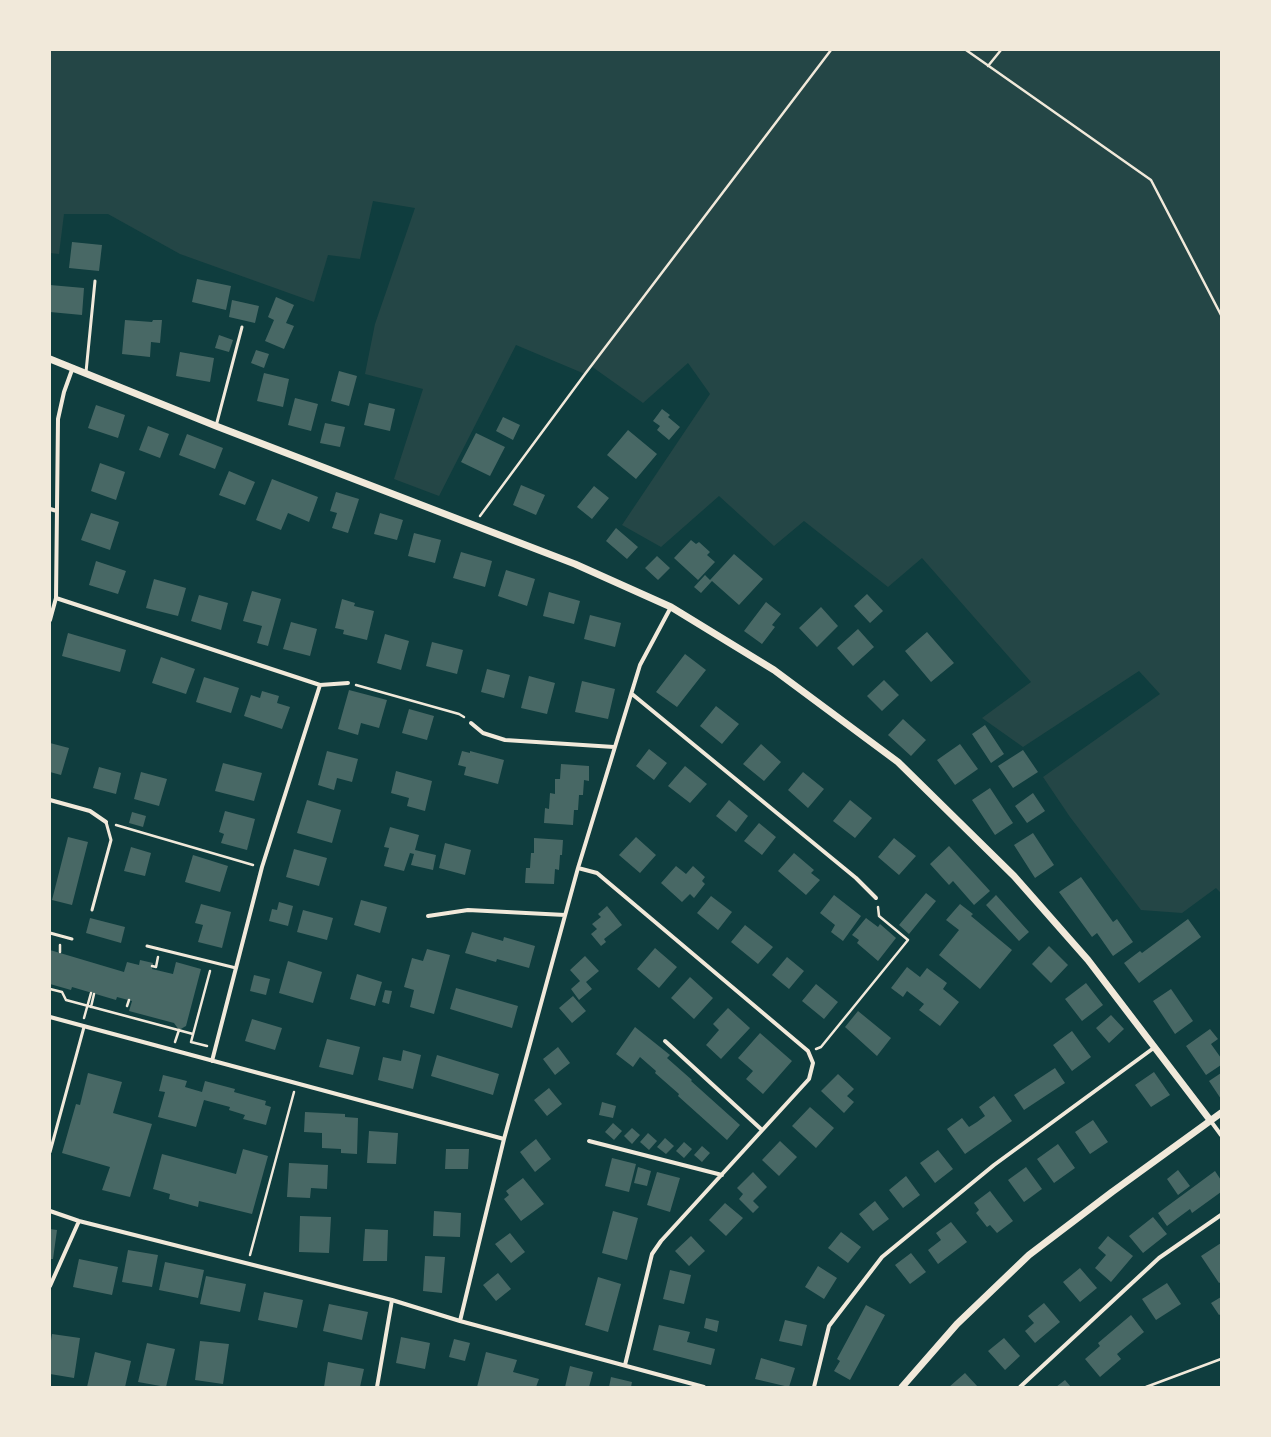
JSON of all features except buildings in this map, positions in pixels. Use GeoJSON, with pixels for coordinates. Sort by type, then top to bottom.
{"type":"FeatureCollection","features":[{"type":"Feature","properties":{"kind":"street"},"geometry":{"type":"LineString","coordinates":[[50,359],[86,372],[216,426],[575,564],[671,607],[774,670],[898,762],[1014,876],[1088,960],[1156,1047],[1221,1135]]}},
{"type":"Feature","properties":{"kind":"street"},"geometry":{"type":"LineString","coordinates":[[50,620],[56,598],[58,418],[64,392],[73,367]]}},
{"type":"Feature","properties":{"kind":"street"},"geometry":{"type":"LineString","coordinates":[[50,509],[57,511]]}},
{"type":"Feature","properties":{"kind":"street"},"geometry":{"type":"LineString","coordinates":[[56,598],[320,685],[348,683]]}},
{"type":"Feature","properties":{"kind":"street"},"geometry":{"type":"LineString","coordinates":[[460,1321],[504,1139],[578,868],[640,665],[671,607]]}},
{"type":"Feature","properties":{"kind":"street"},"geometry":{"type":"LineString","coordinates":[[212,1061],[262,867],[320,685]]}},
{"type":"Feature","properties":{"kind":"street"},"geometry":{"type":"LineString","coordinates":[[632,694],[856,878],[876,898]]}},
{"type":"Feature","properties":{"kind":"street"},"geometry":{"type":"LineString","coordinates":[[471,723],[483,733],[505,740],[614,747]]}},
{"type":"Feature","properties":{"kind":"street"},"geometry":{"type":"LineString","coordinates":[[50,800],[90,811],[106,822]]}},
{"type":"Feature","properties":{"kind":"street"},"geometry":{"type":"LineString","coordinates":[[578,868],[597,873],[808,1051],[813,1063],[809,1079],[661,1241],[652,1254],[625,1365]]}},
{"type":"Feature","properties":{"kind":"street"},"geometry":{"type":"LineString","coordinates":[[428,916],[468,910],[565,915]]}},
{"type":"Feature","properties":{"kind":"street"},"geometry":{"type":"LineString","coordinates":[[50,1017],[504,1139]]}},
{"type":"Feature","properties":{"kind":"street"},"geometry":{"type":"LineString","coordinates":[[665,1041],[762,1130]]}},
{"type":"Feature","properties":{"kind":"street"},"geometry":{"type":"LineString","coordinates":[[814,1387],[829,1326],[882,1257],[994,1165],[1156,1047]]}},
{"type":"Feature","properties":{"kind":"street"},"geometry":{"type":"LineString","coordinates":[[902,1387],[957,1324],[1029,1255],[1112,1192],[1221,1113]]}},
{"type":"Feature","properties":{"kind":"street"},"geometry":{"type":"LineString","coordinates":[[589,1141],[722,1175]]}},
{"type":"Feature","properties":{"kind":"street"},"geometry":{"type":"LineString","coordinates":[[50,1211],[79,1221],[392,1300],[460,1321],[704,1387]]}},
{"type":"Feature","properties":{"kind":"street"},"geometry":{"type":"LineString","coordinates":[[1020,1387],[1159,1258],[1221,1215]]}},
{"type":"Feature","properties":{"kind":"street"},"geometry":{"type":"LineString","coordinates":[[50,1286],[79,1221]]}},
{"type":"Feature","properties":{"kind":"street"},"geometry":{"type":"LineString","coordinates":[[378,1387],[392,1300]]}},
{"type":"Feature","properties":{"kind":"lane"},"geometry":{"type":"LineString","coordinates":[[86,372],[95,281]]}},
{"type":"Feature","properties":{"kind":"lane"},"geometry":{"type":"LineString","coordinates":[[216,426],[242,327]]}},
{"type":"Feature","properties":{"kind":"lane"},"geometry":{"type":"LineString","coordinates":[[92,910],[111,840],[106,822]]}},
{"type":"Feature","properties":{"kind":"lane"},"geometry":{"type":"LineString","coordinates":[[50,933],[72,939]]}},
{"type":"Feature","properties":{"kind":"lane"},"geometry":{"type":"LineString","coordinates":[[147,946],[236,968]]}},
{"type":"Feature","properties":{"kind":"lane"},"geometry":{"type":"LineString","coordinates":[[50,1152],[84,1026]]}},
{"type":"Feature","properties":{"kind":"path"},"geometry":{"type":"LineString","coordinates":[[474,524],[584,374],[831,50]]}},
{"type":"Feature","properties":{"kind":"path"},"geometry":{"type":"LineString","coordinates":[[966,50],[1151,180],[1221,315]]}},
{"type":"Feature","properties":{"kind":"path"},"geometry":{"type":"LineString","coordinates":[[988,66],[1001,50]]}},
{"type":"Feature","properties":{"kind":"path"},"geometry":{"type":"LineString","coordinates":[[348,683],[459,714],[471,723]]}},
{"type":"Feature","properties":{"kind":"path"},"geometry":{"type":"LineString","coordinates":[[106,822],[262,867]]}},
{"type":"Feature","properties":{"kind":"path"},"geometry":{"type":"LineString","coordinates":[[808,1051],[821,1047],[908,940],[880,916],[876,898]]}},
{"type":"Feature","properties":{"kind":"path"},"geometry":{"type":"LineString","coordinates":[[208,1047],[191,1042],[211,967]]}},
{"type":"Feature","properties":{"kind":"path"},"geometry":{"type":"LineString","coordinates":[[54,986],[51,990],[62,992],[66,1000],[193,1034]]}},
{"type":"Feature","properties":{"kind":"path"},"geometry":{"type":"LineString","coordinates":[[84,1021],[93,993]]}},
{"type":"Feature","properties":{"kind":"path"},"geometry":{"type":"LineString","coordinates":[[127,1006],[129,1000]]}},
{"type":"Feature","properties":{"kind":"path"},"geometry":{"type":"LineString","coordinates":[[174,1045],[179,1030]]}},
{"type":"Feature","properties":{"kind":"path"},"geometry":{"type":"LineString","coordinates":[[247,1263],[296,1084]]}},
{"type":"Feature","properties":{"kind":"path"},"geometry":{"type":"LineString","coordinates":[[1146,1387],[1221,1359]]}},
{"type":"Feature","properties":{"kind":"shaded area"},"geometry":{"type":"Polygon","coordinates":[[[50,50],[1221,50],[1221,893],[1216,888],[1182,913],[1141,910],[1070,817],[1043,777],[1160,694],[1139,671],[1023,747],[982,718],[1031,682],[922,558],[888,587],[804,521],[774,546],[719,496],[661,547],[622,525],[710,394],[688,363],[643,403],[591,366],[585,374],[516,345],[439,496],[394,479],[423,389],[365,374],[375,324],[415,208],[373,201],[360,259],[328,255],[314,302],[180,254],[108,214],[64,214],[59,254],[50,253],[50,50]]]}}]}
